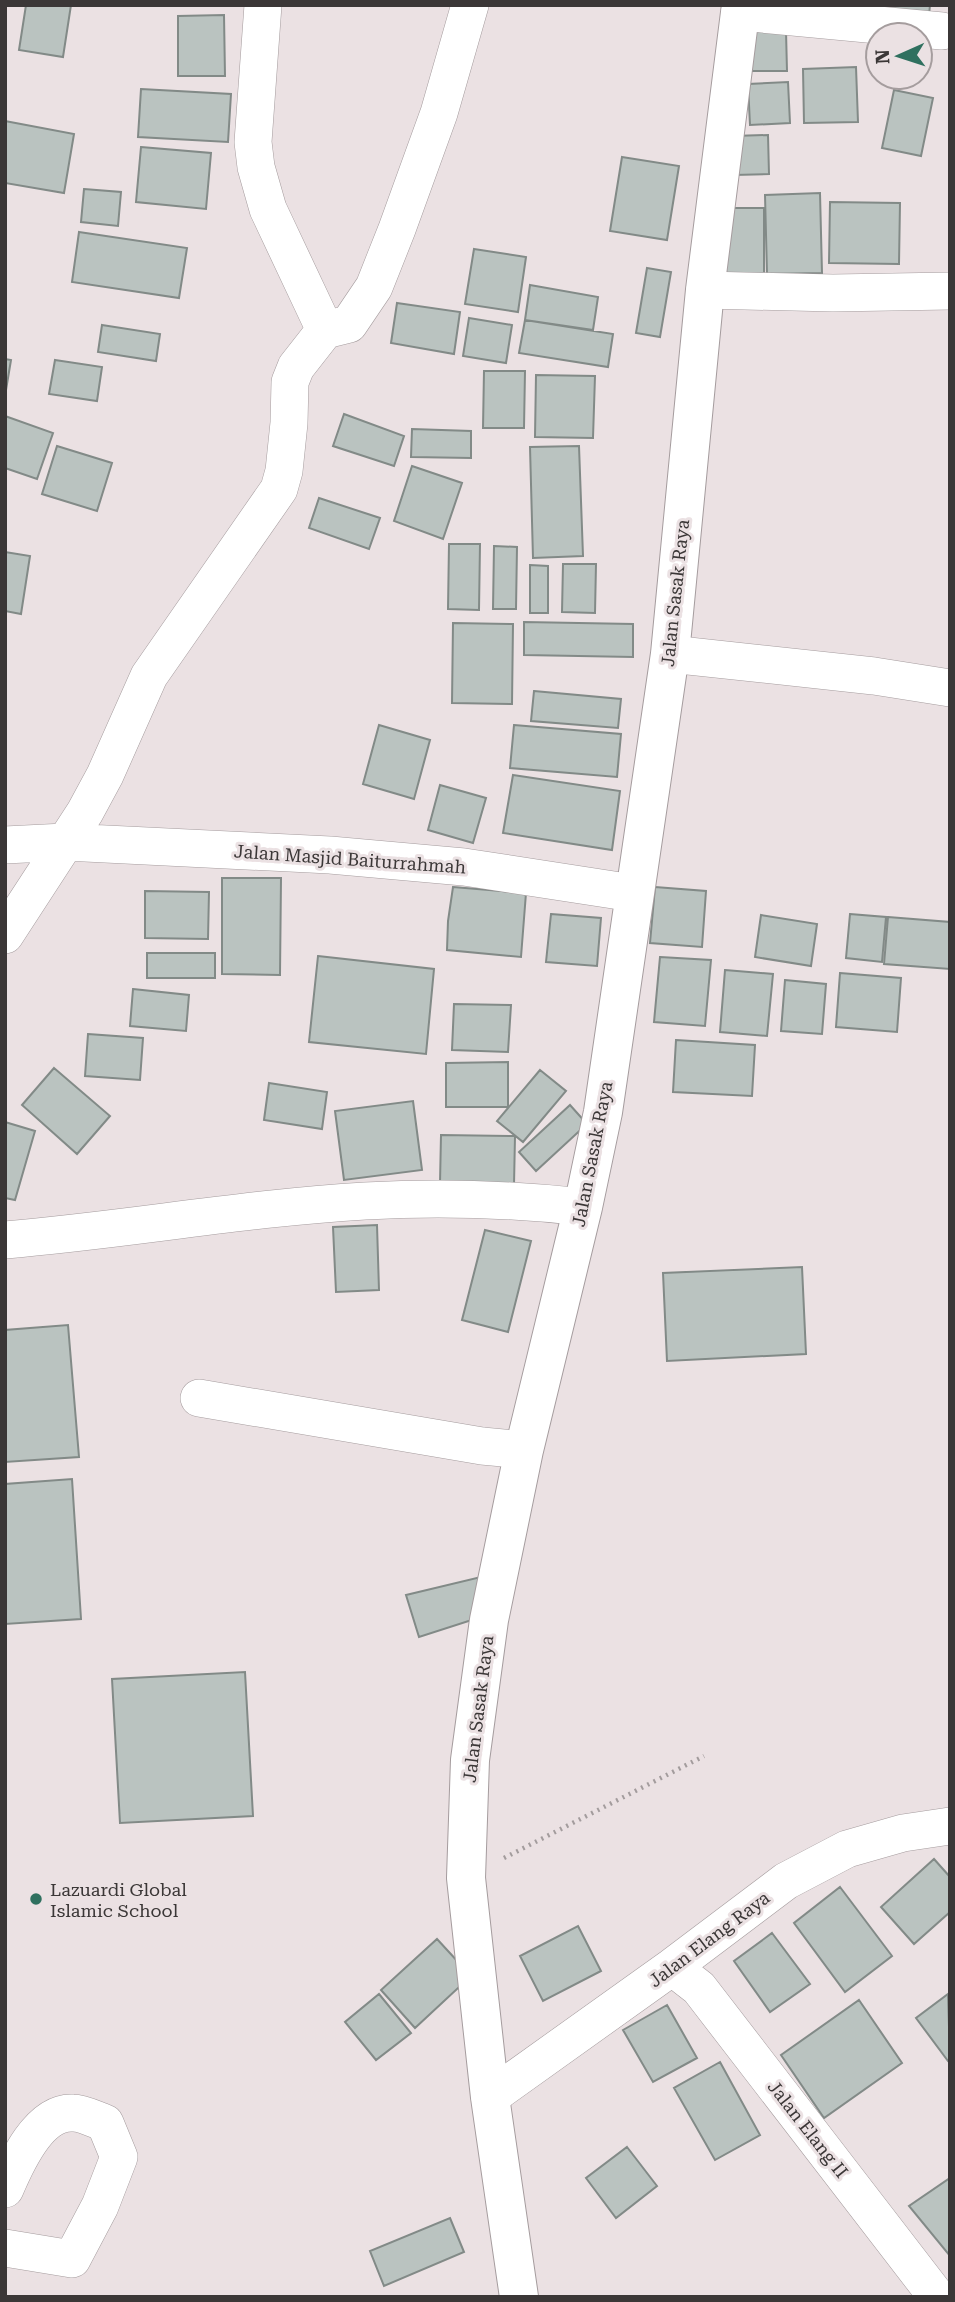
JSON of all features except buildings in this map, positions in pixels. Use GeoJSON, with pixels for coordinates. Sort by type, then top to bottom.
{"type":"FeatureCollection","features":[{"type":"Feature","properties":{"kind":"street"},"geometry":{"type":"LineString","coordinates":[[263,5],[253,142],[256,167],[268,209],[325,330]]}},
{"type":"Feature","properties":{"kind":"street"},"geometry":{"type":"LineString","coordinates":[[5,935],[85,812],[105,775],[149,676],[279,489],[284,471],[289,423],[290,382],[296,367],[325,330],[349,324],[374,287],[439,113],[470,5]]}},
{"type":"Feature","properties":{"kind":"street"},"geometry":{"type":"LineString","coordinates":[[741,8],[942,31]]}},
{"type":"Feature","properties":{"kind":"street","name":"Jalan Sasak Raya"},"geometry":{"type":"LineString","coordinates":[[519,2297],[490,2098],[466,1878],[470,1760],[485,1646],[524,1450],[583,1207],[603,1112],[633,892],[670,654],[705,290],[741,8]]}},
{"type":"Feature","properties":{"kind":"street"},"geometry":{"type":"LineString","coordinates":[[705,290],[833,293],[950,291]]}},
{"type":"Feature","properties":{"kind":"street"},"geometry":{"type":"LineString","coordinates":[[670,654],[874,676],[950,688]]}},
{"type":"Feature","properties":{"kind":"street","name":"Jalan Masjid Baiturrahmah"},"geometry":{"type":"LineString","coordinates":[[5,845],[65,842],[330,855],[464,867],[633,892]]}},
{"type":"Feature","properties":{"kind":"street"},"geometry":{"type":"LineString","coordinates":[[5,1240],[366,1201],[537,1202],[583,1207]]}},
{"type":"Feature","properties":{"kind":"street"},"geometry":{"type":"LineString","coordinates":[[199,1398],[482,1446],[524,1450]]}},
{"type":"Feature","properties":{"kind":"street","name":"Jalan Elang Raya"},"geometry":{"type":"LineString","coordinates":[[490,2098],[786,1881],[847,1849],[903,1833],[950,1826]]}},
{"type":"Feature","properties":{"kind":"street","name":"Jalan Elang II"},"geometry":{"type":"LineString","coordinates":[[672,1967],[699,1989],[937,2297]]}},
{"type":"Feature","properties":{"kind":"street"},"geometry":{"type":"LineString","coordinates":[[5,2189],[27,2144],[42,2127],[57,2116],[73,2113],[106,2123],[119,2157],[100,2206],[72,2259],[5,2248]]}},
{"type":"Feature","properties":{"kind":"path"},"geometry":{"type":"LineString","coordinates":[[466,1878],[704,1756]]}},
{"type":"Feature","properties":{"kind":"place","name":"Lazuardi Global Islamic School"},"geometry":{"type":"Point","coordinates":[36,1899]}}]}
